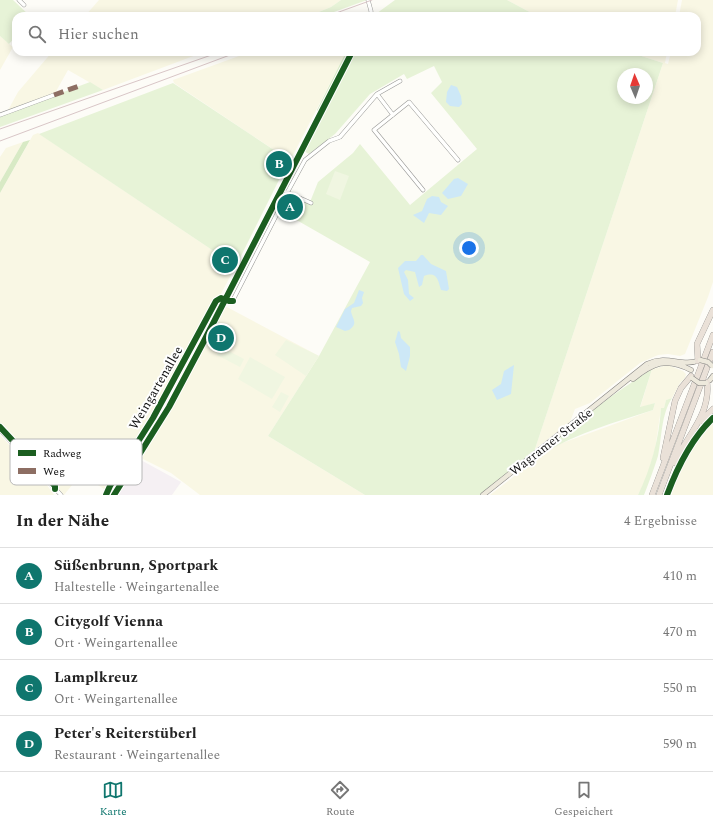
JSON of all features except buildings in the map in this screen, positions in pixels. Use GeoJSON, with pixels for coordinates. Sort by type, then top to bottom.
{"type":"FeatureCollection","features":[{"type":"Feature","properties":{"kind":"highway"},"geometry":{"type":"LineString","coordinates":[[697,362],[697,344],[713,310]]}},
{"type":"Feature","properties":{"kind":"highway"},"geometry":{"type":"LineString","coordinates":[[659,495],[665,470],[713,335]]}},
{"type":"Feature","properties":{"kind":"highway"},"geometry":{"type":"LineString","coordinates":[[652,495],[665,470],[713,352]]}},
{"type":"Feature","properties":{"kind":"highway"},"geometry":{"type":"LineString","coordinates":[[665,470],[672,407],[681,388],[691,374]]}},
{"type":"Feature","properties":{"kind":"highway"},"geometry":{"type":"LineString","coordinates":[[665,470],[672,466],[699,422],[707,400],[710,380]]}},
{"type":"Feature","properties":{"kind":"highway"},"geometry":{"type":"LineString","coordinates":[[699,422],[713,409]]}},
{"type":"Feature","properties":{"kind":"main road","name":"Wagramer Straße"},"geometry":{"type":"LineString","coordinates":[[483,495],[618,388],[639,369],[653,361],[668,359],[688,364],[708,362],[713,367]]}},
{"type":"Feature","properties":{"kind":"main road"},"geometry":{"type":"LineString","coordinates":[[677,362],[699,383],[710,380]]}},
{"type":"Feature","properties":{"kind":"main road"},"geometry":{"type":"LineString","coordinates":[[691,374],[697,362]]}},
{"type":"Feature","properties":{"kind":"street"},"geometry":{"type":"LineString","coordinates":[[19,0],[24,5]]}},
{"type":"Feature","properties":{"kind":"street"},"geometry":{"type":"LineString","coordinates":[[368,0],[371,12]]}},
{"type":"Feature","properties":{"kind":"street","name":"Weingartenallee"},"geometry":{"type":"LineString","coordinates":[[142,450],[169,407],[240,274],[350,56]]}},
{"type":"Feature","properties":{"kind":"street"},"geometry":{"type":"LineString","coordinates":[[288,193],[305,160],[329,141],[340,137],[377,94],[400,81]]}},
{"type":"Feature","properties":{"kind":"street"},"geometry":{"type":"LineString","coordinates":[[377,94],[393,115]]}},
{"type":"Feature","properties":{"kind":"street"},"geometry":{"type":"LineString","coordinates":[[0,115],[54,95]]}},
{"type":"Feature","properties":{"kind":"street"},"geometry":{"type":"LineString","coordinates":[[423,190],[374,130],[409,102],[458,160]]}},
{"type":"Feature","properties":{"kind":"street"},"geometry":{"type":"LineString","coordinates":[[282,190],[311,203]]}},
{"type":"Feature","properties":{"kind":"street","name":"Weingartenallee"},"geometry":{"type":"LineString","coordinates":[[140,439],[153,418],[216,301],[221,298],[233,300],[279,210],[283,206],[291,204],[297,197]]}},
{"type":"Feature","properties":{"kind":"street"},"geometry":{"type":"LineString","coordinates":[[240,274],[245,277]]}},
{"type":"Feature","properties":{"kind":"street"},"geometry":{"type":"LineString","coordinates":[[196,340],[203,344]]}},
{"type":"Feature","properties":{"kind":"street"},"geometry":{"type":"LineString","coordinates":[[0,430],[10,441]]}},
{"type":"Feature","properties":{"kind":"street"},"geometry":{"type":"LineString","coordinates":[[52,485],[61,495]]}},
{"type":"Feature","properties":{"kind":"street","name":"Weingartenallee"},"geometry":{"type":"LineString","coordinates":[[106,495],[111,485]]}},
{"type":"Feature","properties":{"kind":"street","name":"Weingartenallee"},"geometry":{"type":"LineString","coordinates":[[114,495],[120,485]]}},
{"type":"Feature","properties":{"kind":"shaded area"},"geometry":{"type":"Polygon","coordinates":[[[99,0],[341,0],[331,7],[319,12],[88,12],[99,0]]]}},
{"type":"Feature","properties":{"kind":"shaded area"},"geometry":{"type":"Polygon","coordinates":[[[507,0],[678,0],[676,12],[530,12],[507,0]]]}},
{"type":"Feature","properties":{"kind":"shaded area"},"geometry":{"type":"Polygon","coordinates":[[[682,0],[713,0],[713,282],[708,297],[685,354],[680,356],[668,354],[658,355],[640,363],[590,403],[575,409],[570,422],[535,449],[649,104],[653,104],[653,93],[663,63],[641,56],[666,56],[665,63],[668,64],[670,56],[701,56],[701,12],[680,12],[682,0]]]}},
{"type":"Feature","properties":{"kind":"shaded area"},"geometry":{"type":"Polygon","coordinates":[[[0,36],[12,46],[12,49],[0,70],[0,36]]]}},
{"type":"Feature","properties":{"kind":"shaded area"},"geometry":{"type":"Polygon","coordinates":[[[49,56],[193,56],[103,90],[68,70],[54,95],[7,112],[18,92],[49,56]]]}},
{"type":"Feature","properties":{"kind":"shaded area"},"geometry":{"type":"Polygon","coordinates":[[[239,56],[344,56],[292,157],[289,160],[174,83],[173,80],[239,56]]]}},
{"type":"Feature","properties":{"kind":"shaded area"},"geometry":{"type":"Polygon","coordinates":[[[38,133],[236,266],[153,418],[140,439],[12,439],[0,426],[0,193],[33,135],[38,133]]]}},
{"type":"Feature","properties":{"kind":"shaded area"},"geometry":{"type":"Polygon","coordinates":[[[23,142],[0,182],[0,157],[6,148],[23,142]]]}},
{"type":"Feature","properties":{"kind":"shaded area"},"geometry":{"type":"Polygon","coordinates":[[[225,306],[319,356],[268,436],[365,495],[200,495],[171,473],[143,459],[142,454],[155,437],[225,306]]]}},
{"type":"Feature","properties":{"kind":"shaded area"},"geometry":{"type":"Polygon","coordinates":[[[668,365],[683,371],[686,374],[672,398],[666,400],[664,408],[661,409],[655,449],[647,477],[638,495],[490,495],[544,453],[557,445],[653,410],[655,403],[640,408],[652,369],[668,365]]]}},
{"type":"Feature","properties":{"kind":"shaded area"},"geometry":{"type":"Polygon","coordinates":[[[713,420],[713,495],[668,495],[690,451],[705,427],[713,420]]]}},
{"type":"Feature","properties":{"kind":"shaded area"},"geometry":{"type":"Polygon","coordinates":[[[0,435],[10,446],[10,485],[47,485],[54,495],[0,495],[0,435]]]}},
{"type":"Feature","properties":{"kind":"shaded area"},"geometry":{"type":"Polygon","coordinates":[[[142,461],[181,482],[172,495],[117,495],[123,485],[142,485],[142,461]]]}},
{"type":"Feature","properties":{"kind":"shaded area"},"geometry":{"type":"Polygon","coordinates":[[[55,485],[72,485],[64,495],[55,485]]]}},
{"type":"Feature","properties":{"kind":"shaded area"},"geometry":{"type":"Polygon","coordinates":[[[98,485],[111,485],[107,491],[98,485]]]}},
{"type":"Feature","properties":{"kind":"green space"},"geometry":{"type":"Polygon","coordinates":[[[0,0],[13,0],[26,12],[12,12],[12,41],[9,44],[0,36],[0,0]]]}},
{"type":"Feature","properties":{"kind":"green space"},"geometry":{"type":"Polygon","coordinates":[[[341,0],[367,0],[334,12],[319,12],[331,7],[341,0]]]}},
{"type":"Feature","properties":{"kind":"green space"},"geometry":{"type":"Polygon","coordinates":[[[395,0],[507,0],[530,12],[378,12],[395,0]]]}},
{"type":"Feature","properties":{"kind":"green space"},"geometry":{"type":"Polygon","coordinates":[[[344,56],[349,56],[319,114],[317,110],[344,56]]]}},
{"type":"Feature","properties":{"kind":"green space"},"geometry":{"type":"Polygon","coordinates":[[[350,56],[641,56],[663,63],[653,93],[653,68],[617,68],[617,104],[649,104],[535,449],[536,450],[480,495],[365,495],[268,436],[319,356],[370,262],[279,210],[297,197],[310,202],[318,182],[353,153],[360,144],[410,205],[477,149],[431,93],[442,82],[434,66],[407,79],[404,74],[370,94],[335,134],[309,154],[302,150],[350,56]]]}},
{"type":"Feature","properties":{"kind":"green space"},"geometry":{"type":"Polygon","coordinates":[[[90,82],[103,90],[0,127],[0,116],[90,82]]]}},
{"type":"Feature","properties":{"kind":"green space"},"geometry":{"type":"Polygon","coordinates":[[[173,83],[289,160],[236,266],[39,134],[173,83]]]}},
{"type":"Feature","properties":{"kind":"green space"},"geometry":{"type":"Polygon","coordinates":[[[30,140],[0,193],[0,182],[23,142],[30,140]]]}},
{"type":"Feature","properties":{"kind":"green space"},"geometry":{"type":"Polygon","coordinates":[[[335,171],[349,176],[340,200],[326,194],[335,171]]]}},
{"type":"Feature","properties":{"kind":"green space"},"geometry":{"type":"Polygon","coordinates":[[[286,340],[319,356],[306,376],[275,355],[286,340]]]}},
{"type":"Feature","properties":{"kind":"green space"},"geometry":{"type":"Polygon","coordinates":[[[221,347],[244,359],[240,367],[217,355],[221,347]]]}},
{"type":"Feature","properties":{"kind":"green space"},"geometry":{"type":"Polygon","coordinates":[[[250,357],[285,377],[272,399],[238,379],[250,357]]]}},
{"type":"Feature","properties":{"kind":"green space"},"geometry":{"type":"Polygon","coordinates":[[[652,369],[640,407],[655,403],[653,410],[583,434],[544,453],[543,451],[582,418],[652,369]]]}},
{"type":"Feature","properties":{"kind":"green space"},"geometry":{"type":"Polygon","coordinates":[[[281,392],[289,396],[280,412],[272,407],[281,392]]]}},
{"type":"Feature","properties":{"kind":"green space"},"geometry":{"type":"Polygon","coordinates":[[[672,398],[668,405],[664,419],[658,456],[653,471],[644,495],[638,495],[654,453],[661,408],[664,408],[666,400],[672,398]]]}},
{"type":"Feature","properties":{"kind":"water"},"geometry":{"type":"Polygon","coordinates":[[[451,85],[457,87],[461,96],[462,104],[459,107],[450,106],[446,102],[447,92],[451,85]]]}},
{"type":"Feature","properties":{"kind":"water"},"geometry":{"type":"Polygon","coordinates":[[[458,178],[468,184],[461,196],[448,199],[442,193],[454,179],[458,178]]]}},
{"type":"Feature","properties":{"kind":"water"},"geometry":{"type":"Polygon","coordinates":[[[432,196],[439,197],[441,202],[448,206],[441,215],[429,213],[424,223],[413,215],[422,211],[427,199],[432,196]]]}},
{"type":"Feature","properties":{"kind":"water"},"geometry":{"type":"Polygon","coordinates":[[[421,255],[423,255],[431,264],[446,271],[449,289],[447,291],[441,290],[436,277],[432,275],[424,276],[422,285],[419,287],[415,272],[406,270],[404,272],[408,280],[409,294],[414,298],[410,301],[404,294],[398,268],[405,261],[416,261],[421,255]]]}},
{"type":"Feature","properties":{"kind":"water"},"geometry":{"type":"Polygon","coordinates":[[[359,290],[364,292],[362,298],[363,303],[361,306],[352,308],[351,311],[354,325],[349,330],[345,331],[336,327],[345,309],[354,303],[359,290]]]}},
{"type":"Feature","properties":{"kind":"water"},"geometry":{"type":"Polygon","coordinates":[[[398,331],[400,332],[401,338],[410,347],[410,356],[406,371],[401,367],[395,342],[398,331]]]}},
{"type":"Feature","properties":{"kind":"water"},"geometry":{"type":"Polygon","coordinates":[[[514,365],[511,394],[497,400],[492,390],[501,384],[504,371],[514,365]]]}},
{"type":"Feature","properties":{"kind":"railway"},"geometry":{"type":"LineString","coordinates":[[339,12],[372,0]]}},
{"type":"Feature","properties":{"kind":"railway"},"geometry":{"type":"LineString","coordinates":[[0,129],[209,56]]}},
{"type":"Feature","properties":{"kind":"railway"},"geometry":{"type":"LineString","coordinates":[[0,141],[227,56]]}},
{"type":"Feature","properties":{"kind":"marked path"},"geometry":{"type":"LineString","coordinates":[[54,95],[79,86]]}},
{"type":"Feature","properties":{"kind":"cycle path"},"geometry":{"type":"LineString","coordinates":[[142,450],[169,407],[203,343],[350,56]]}},
{"type":"Feature","properties":{"kind":"cycle path"},"geometry":{"type":"LineString","coordinates":[[140,439],[153,418],[216,301],[221,298],[233,301]]}},
{"type":"Feature","properties":{"kind":"cycle path"},"geometry":{"type":"LineString","coordinates":[[667,495],[675,474],[686,454],[698,435],[713,418]]}},
{"type":"Feature","properties":{"kind":"cycle path"},"geometry":{"type":"LineString","coordinates":[[0,427],[11,439]]}},
{"type":"Feature","properties":{"kind":"cycle path"},"geometry":{"type":"LineString","coordinates":[[54,485],[55,489]]}},
{"type":"Feature","properties":{"kind":"cycle path"},"geometry":{"type":"LineString","coordinates":[[106,495],[111,485]]}},
{"type":"Feature","properties":{"kind":"cycle path"},"geometry":{"type":"LineString","coordinates":[[114,495],[120,485]]}},
{"type":"Feature","properties":{"kind":"place","name":"Citygolf Vienna"},"geometry":{"type":"Point","coordinates":[279,164]}},
{"type":"Feature","properties":{"kind":"place","name":"Süßenbrunn, Sportpark"},"geometry":{"type":"Point","coordinates":[290,207]}},
{"type":"Feature","properties":{"kind":"place","name":"Lamplkreuz"},"geometry":{"type":"Point","coordinates":[225,260]}},
{"type":"Feature","properties":{"kind":"place","name":"Peter's Reiterstüberl"},"geometry":{"type":"Point","coordinates":[221,338]}}]}
